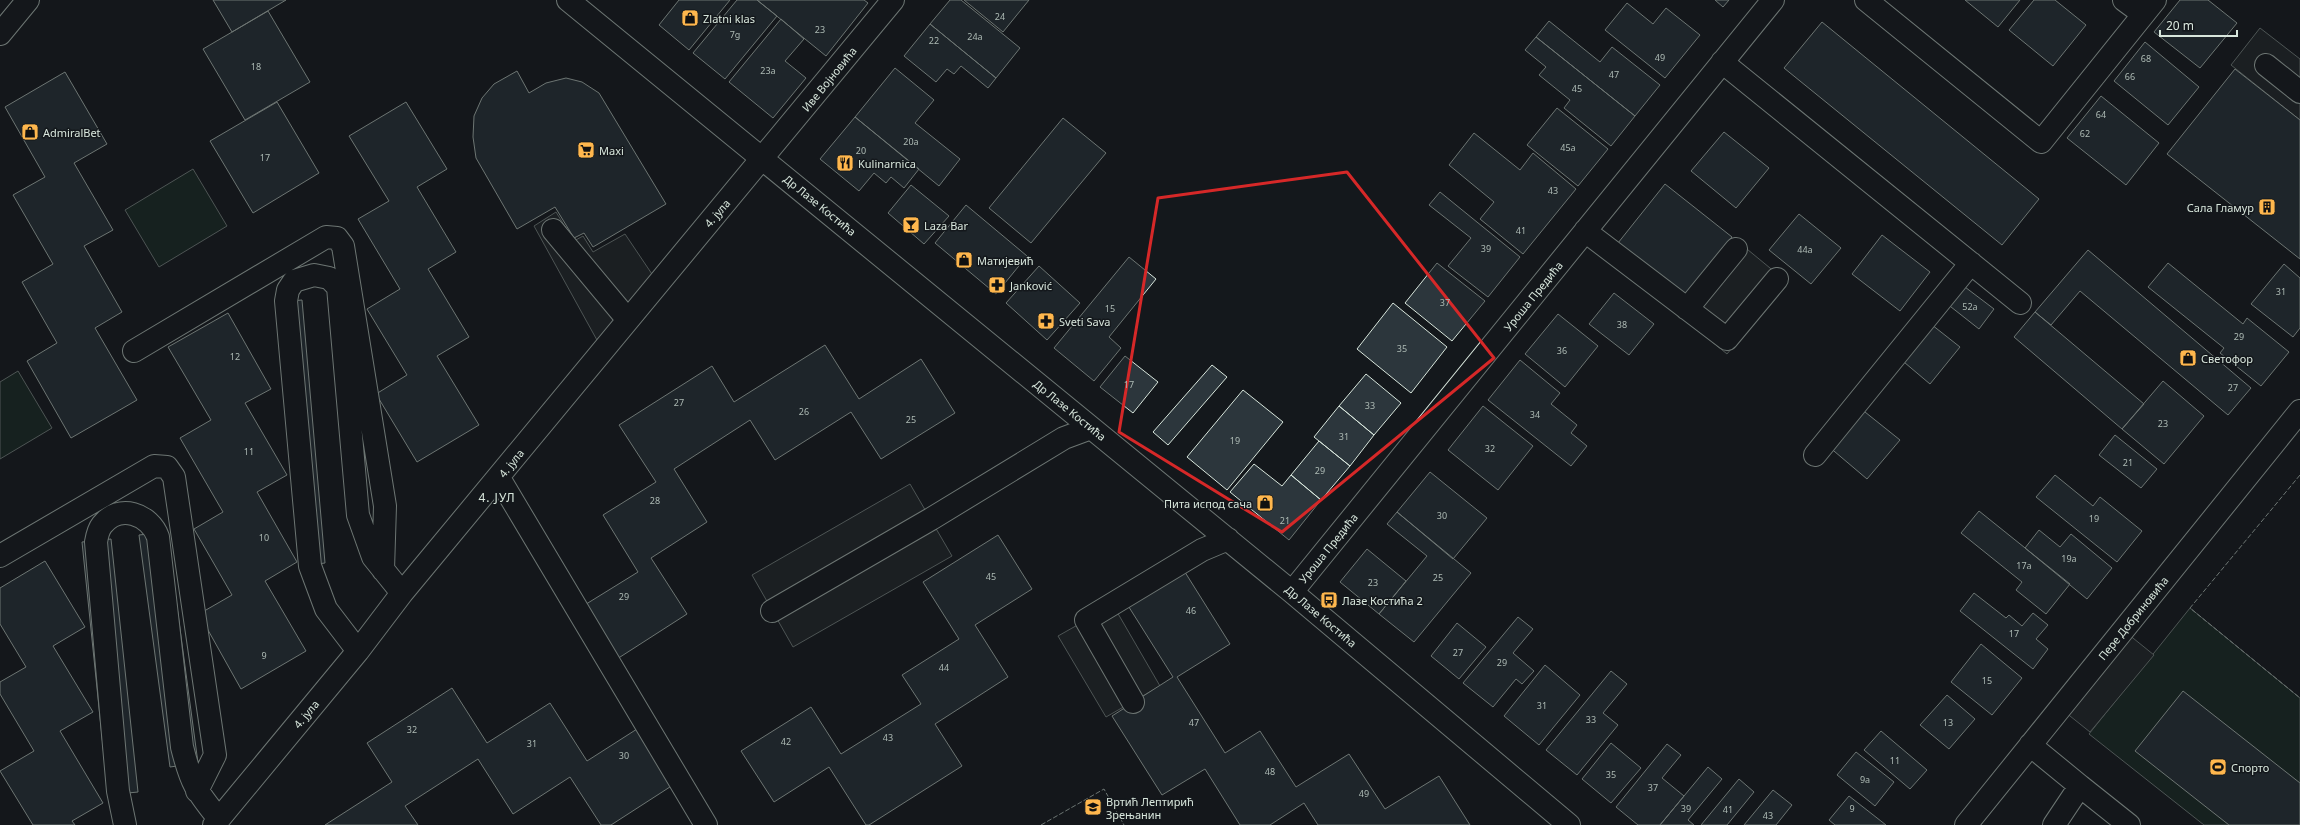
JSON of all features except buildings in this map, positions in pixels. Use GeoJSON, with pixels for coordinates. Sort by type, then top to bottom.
{"type":"FeatureCollection","features":[{"type":"Feature","properties":{"kind":"street"},"geometry":{"type":"LineString","coordinates":[[0,34],[28,0]]}},
{"type":"Feature","properties":{"kind":"street","name":"Др Лазе Костића"},"geometry":{"type":"LineString","coordinates":[[568,0],[1228,539],[1569,825]]}},
{"type":"Feature","properties":{"kind":"street","name":"Иве Војновића"},"geometry":{"type":"LineString","coordinates":[[764,159],[893,0]]}},
{"type":"Feature","properties":{"kind":"street","name":"Уроша Предића"},"geometry":{"type":"LineString","coordinates":[[1292,592],[1772,0]]}},
{"type":"Feature","properties":{"kind":"street"},"geometry":{"type":"LineString","coordinates":[[1866,0],[2042,142],[2149,7],[2124,0]]}},
{"type":"Feature","properties":{"kind":"street"},"geometry":{"type":"LineString","coordinates":[[1722,62],[2020,302]]}},
{"type":"Feature","properties":{"kind":"street"},"geometry":{"type":"LineString","coordinates":[[2266,65],[2300,92]]}},
{"type":"Feature","properties":{"kind":"street","name":"4. јула"},"geometry":{"type":"LineString","coordinates":[[217,822],[715,213],[764,159]]}},
{"type":"Feature","properties":{"kind":"street"},"geometry":{"type":"LineString","coordinates":[[553,230],[628,320]]}},
{"type":"Feature","properties":{"kind":"street"},"geometry":{"type":"LineString","coordinates":[[1585,231],[1727,339],[1777,279]]}},
{"type":"Feature","properties":{"kind":"street"},"geometry":{"type":"LineString","coordinates":[[134,351],[326,237],[337,238],[343,246],[385,506],[378,564]]}},
{"type":"Feature","properties":{"kind":"street"},"geometry":{"type":"LineString","coordinates":[[1687,309],[1736,249]]}},
{"type":"Feature","properties":{"kind":"street"},"geometry":{"type":"LineString","coordinates":[[1815,456],[1971,263]]}},
{"type":"Feature","properties":{"kind":"street"},"geometry":{"type":"LineString","coordinates":[[358,651],[326,609],[310,566],[286,301],[288,290],[294,281],[314,275],[329,278],[338,287],[358,516],[378,564],[402,594]]}},
{"type":"Feature","properties":{"kind":"street","name":"Пере Добриновића"},"geometry":{"type":"LineString","coordinates":[[1966,825],[2030,745],[2296,424]]}},
{"type":"Feature","properties":{"kind":"street"},"geometry":{"type":"LineString","coordinates":[[772,611],[931,519],[1064,438],[1091,428]]}},
{"type":"Feature","properties":{"kind":"street"},"geometry":{"type":"LineString","coordinates":[[0,556],[154,466],[168,467],[174,477],[215,755],[193,785]]}},
{"type":"Feature","properties":{"kind":"street"},"geometry":{"type":"LineString","coordinates":[[499,478],[706,825]]}},
{"type":"Feature","properties":{"kind":"street"},"geometry":{"type":"LineString","coordinates":[[123,816],[118,791],[96,542],[103,524],[118,514],[127,512],[140,515],[151,523],[158,537],[182,747],[193,785],[217,822]]}},
{"type":"Feature","properties":{"kind":"street"},"geometry":{"type":"LineString","coordinates":[[1133,702],[1086,620],[1202,550],[1228,539]]}},
{"type":"Feature","properties":{"kind":"street"},"geometry":{"type":"LineString","coordinates":[[2030,745],[2129,825]]}},
{"type":"Feature","properties":{"kind":"street"},"geometry":{"type":"LineString","coordinates":[[2054,825],[2080,786]]}},
{"type":"Feature","properties":{"kind":"highlighted area"},"geometry":{"type":"Polygon","coordinates":[[[1347,172],[1494,358],[1282,532],[1119,432],[1158,198],[1347,172]]]}},
{"type":"Feature","properties":{"kind":"green space"},"geometry":{"type":"Polygon","coordinates":[[[193,169],[227,226],[159,267],[125,210],[193,169]]]}},
{"type":"Feature","properties":{"kind":"green space"},"geometry":{"type":"Polygon","coordinates":[[[18,371],[52,428],[0,459],[0,382],[18,371]]]}},
{"type":"Feature","properties":{"kind":"green space"},"geometry":{"type":"Polygon","coordinates":[[[2190,608],[2300,698],[2300,825],[2204,825],[2089,734],[2190,608]]]}},
{"type":"Feature","properties":{"kind":"shaded area"},"geometry":{"type":"Polygon","coordinates":[[[2260,28],[2300,59],[2300,120],[2231,65],[2260,28]]]}},
{"type":"Feature","properties":{"kind":"shaded area"},"geometry":{"type":"Polygon","coordinates":[[[556,212],[574,241],[583,236],[593,252],[625,234],[658,283],[603,351],[534,226],[556,212]]]}},
{"type":"Feature","properties":{"kind":"shaded area"},"geometry":{"type":"Polygon","coordinates":[[[1736,240],[1787,282],[1727,354],[1676,312],[1736,240]]]}},
{"type":"Feature","properties":{"kind":"shaded area"},"geometry":{"type":"Polygon","coordinates":[[[910,484],[952,556],[793,647],[752,575],[910,484]]]}},
{"type":"Feature","properties":{"kind":"shaded area"},"geometry":{"type":"Polygon","coordinates":[[[1113,605],[1160,686],[1106,717],[1058,636],[1113,605]]]}},
{"type":"Feature","properties":{"kind":"shaded area"},"geometry":{"type":"Polygon","coordinates":[[[2123,630],[2154,655],[2090,732],[2060,708],[2123,630]]]}},
{"type":"Feature","properties":{"kind":"fence"},"geometry":{"type":"LineString","coordinates":[[2300,475],[2190,608],[2300,698]]}},
{"type":"Feature","properties":{"kind":"fence"},"geometry":{"type":"LineString","coordinates":[[1041,825],[1104,789],[1124,825]]}},
{"type":"Feature","properties":{"kind":"place","name":"Zlatni klas"},"geometry":{"type":"Point","coordinates":[690,18]}},
{"type":"Feature","properties":{"kind":"place","name":"AdmiralBet"},"geometry":{"type":"Point","coordinates":[30,132]}},
{"type":"Feature","properties":{"kind":"place","name":"Maxi"},"geometry":{"type":"Point","coordinates":[586,150]}},
{"type":"Feature","properties":{"kind":"place","name":"Kulinarnica"},"geometry":{"type":"Point","coordinates":[845,163]}},
{"type":"Feature","properties":{"kind":"place","name":"Сала Гламур"},"geometry":{"type":"Point","coordinates":[2267,207]}},
{"type":"Feature","properties":{"kind":"place","name":"Laza Bar"},"geometry":{"type":"Point","coordinates":[911,225]}},
{"type":"Feature","properties":{"kind":"place","name":"Матијевић"},"geometry":{"type":"Point","coordinates":[964,260]}},
{"type":"Feature","properties":{"kind":"place","name":"Janković"},"geometry":{"type":"Point","coordinates":[997,285]}},
{"type":"Feature","properties":{"kind":"place","name":"Sveti Sava"},"geometry":{"type":"Point","coordinates":[1046,321]}},
{"type":"Feature","properties":{"kind":"place","name":"Светофор"},"geometry":{"type":"Point","coordinates":[2188,358]}},
{"type":"Feature","properties":{"kind":"place","name":"Пита испод сача"},"geometry":{"type":"Point","coordinates":[1265,503]}},
{"type":"Feature","properties":{"kind":"place","name":"Лазе Костића 2"},"geometry":{"type":"Point","coordinates":[1329,600]}},
{"type":"Feature","properties":{"kind":"place","name":"Спорто"},"geometry":{"type":"Point","coordinates":[2218,767]}},
{"type":"Feature","properties":{"kind":"place","name":"Вртић Лептирић Зрењанин"},"geometry":{"type":"Point","coordinates":[1093,807]}},
{"type":"Feature","properties":{"kind":"district","name":"4. ЈУЛ"},"geometry":{"type":"Point","coordinates":[497,497]}}]}
